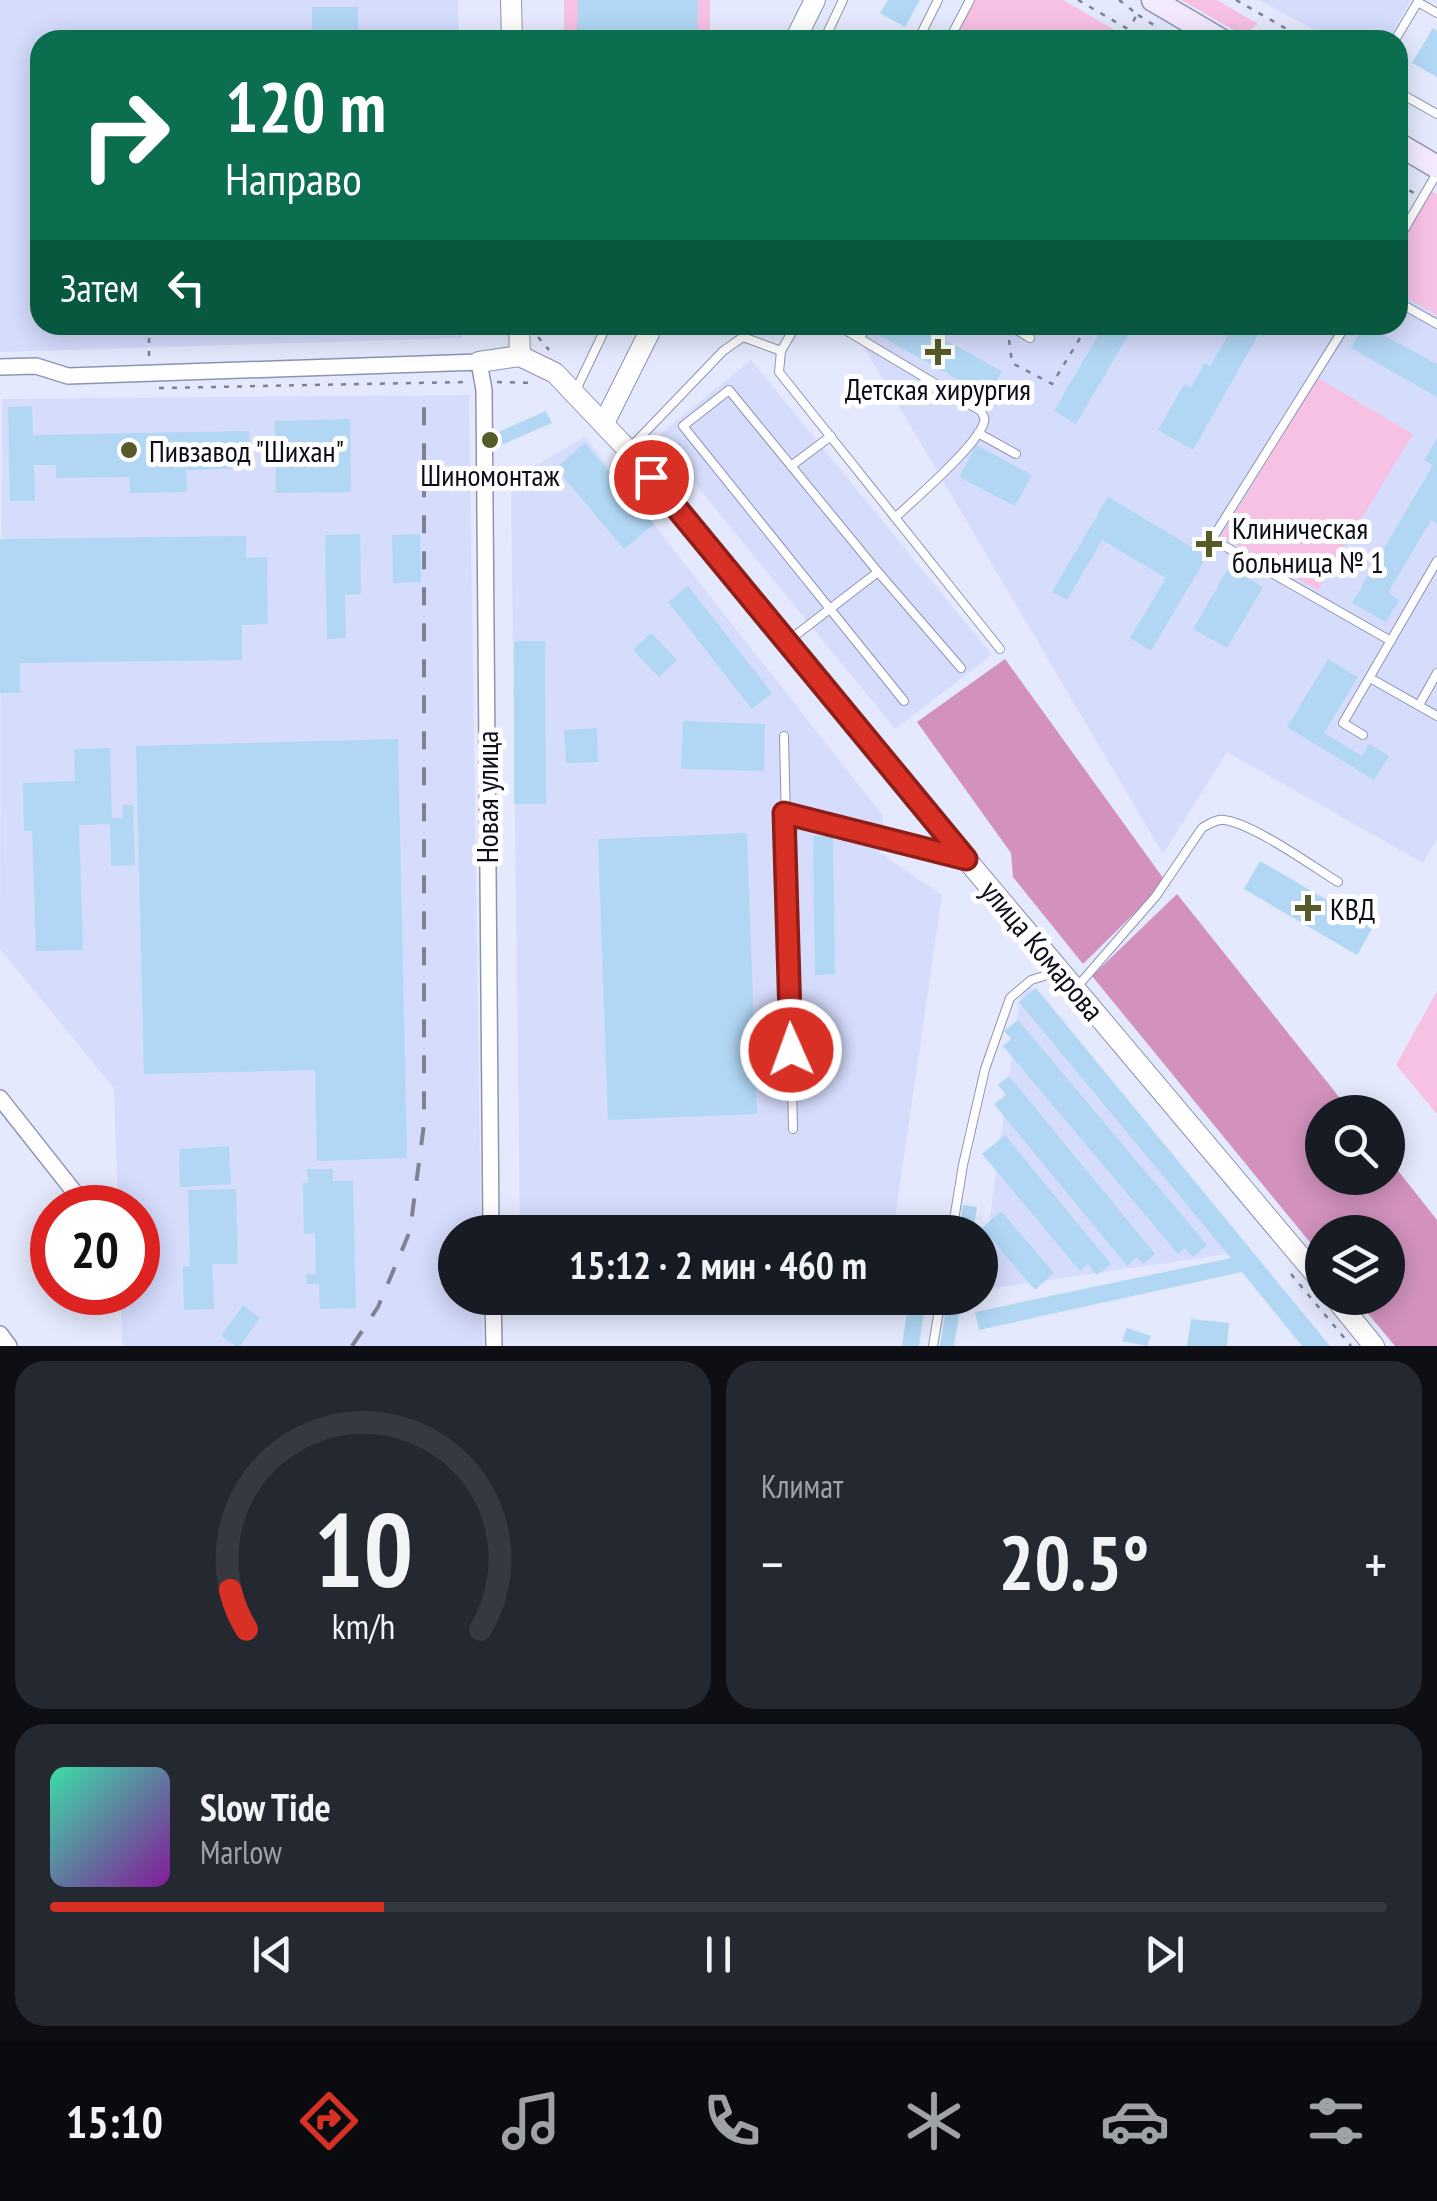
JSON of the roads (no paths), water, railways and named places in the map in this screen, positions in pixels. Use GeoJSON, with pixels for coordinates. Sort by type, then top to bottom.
{"type":"FeatureCollection","features":[{"type":"Feature","properties":{"kind":"main road"},"geometry":{"type":"LineString","coordinates":[[1145,7],[1198,30]]}},
{"type":"Feature","properties":{"kind":"main road"},"geometry":{"type":"LineString","coordinates":[[1408,151],[1437,170]]}},
{"type":"Feature","properties":{"kind":"street"},"geometry":{"type":"LineString","coordinates":[[511,0],[512,30]]}},
{"type":"Feature","properties":{"kind":"street"},"geometry":{"type":"LineString","coordinates":[[800,30],[815,0]]}},
{"type":"Feature","properties":{"kind":"street"},"geometry":{"type":"LineString","coordinates":[[0,367],[36,366],[68,376],[480,362],[520,356],[519,335]]}},
{"type":"Feature","properties":{"kind":"street"},"geometry":{"type":"LineString","coordinates":[[604,423],[648,335]]}},
{"type":"Feature","properties":{"kind":"street","name":"улица Комарова"},"geometry":{"type":"LineString","coordinates":[[520,356],[548,368],[628,450],[1305,1262]]}},
{"type":"Feature","properties":{"kind":"street","name":"Новая улица"},"geometry":{"type":"LineString","coordinates":[[480,362],[484,390],[491,1215]]}},
{"type":"Feature","properties":{"kind":"street"},"geometry":{"type":"LineString","coordinates":[[0,1098],[69,1185]]}},
{"type":"Feature","properties":{"kind":"street"},"geometry":{"type":"LineString","coordinates":[[493,1315],[494,1346]]}},
{"type":"Feature","properties":{"kind":"street"},"geometry":{"type":"LineString","coordinates":[[1349,1315],[1374,1346]]}},
{"type":"Feature","properties":{"kind":"street"},"geometry":{"type":"LineString","coordinates":[[0,1334],[9,1346]]}},
{"type":"Feature","properties":{"kind":"lane"},"geometry":{"type":"LineString","coordinates":[[829,30],[843,0]]}},
{"type":"Feature","properties":{"kind":"lane"},"geometry":{"type":"LineString","coordinates":[[923,30],[938,0]]}},
{"type":"Feature","properties":{"kind":"lane"},"geometry":{"type":"LineString","coordinates":[[955,30],[970,0]]}},
{"type":"Feature","properties":{"kind":"lane"},"geometry":{"type":"LineString","coordinates":[[1401,30],[1418,1],[1437,13]]}},
{"type":"Feature","properties":{"kind":"lane"},"geometry":{"type":"LineString","coordinates":[[1408,98],[1437,114]]}},
{"type":"Feature","properties":{"kind":"lane"},"geometry":{"type":"LineString","coordinates":[[1408,222],[1437,170]]}},
{"type":"Feature","properties":{"kind":"lane"},"geometry":{"type":"LineString","coordinates":[[1408,308],[1437,324]]}},
{"type":"Feature","properties":{"kind":"lane"},"geometry":{"type":"LineString","coordinates":[[575,392],[602,335]]}},
{"type":"Feature","properties":{"kind":"lane"},"geometry":{"type":"LineString","coordinates":[[790,335],[781,352],[779,372],[1000,648]]}},
{"type":"Feature","properties":{"kind":"lane"},"geometry":{"type":"LineString","coordinates":[[855,335],[980,410],[984,417],[978,433],[896,517]]}},
{"type":"Feature","properties":{"kind":"lane"},"geometry":{"type":"LineString","coordinates":[[1022,335],[1030,338]]}},
{"type":"Feature","properties":{"kind":"lane"},"geometry":{"type":"LineString","coordinates":[[1340,335],[1212,539],[1391,640]]}},
{"type":"Feature","properties":{"kind":"lane"},"geometry":{"type":"LineString","coordinates":[[628,450],[723,352],[743,337],[781,352]]}},
{"type":"Feature","properties":{"kind":"lane"},"geometry":{"type":"LineString","coordinates":[[904,701],[683,426],[729,390],[961,668]]}},
{"type":"Feature","properties":{"kind":"lane"},"geometry":{"type":"LineString","coordinates":[[978,433],[1016,454]]}},
{"type":"Feature","properties":{"kind":"lane"},"geometry":{"type":"LineString","coordinates":[[791,466],[831,436]]}},
{"type":"Feature","properties":{"kind":"lane"},"geometry":{"type":"LineString","coordinates":[[1364,735],[1344,722],[1437,562]]}},
{"type":"Feature","properties":{"kind":"lane"},"geometry":{"type":"LineString","coordinates":[[788,640],[878,572]]}},
{"type":"Feature","properties":{"kind":"lane"},"geometry":{"type":"LineString","coordinates":[[1419,705],[1437,673]]}},
{"type":"Feature","properties":{"kind":"lane"},"geometry":{"type":"LineString","coordinates":[[1370,678],[1437,716]]}},
{"type":"Feature","properties":{"kind":"lane"},"geometry":{"type":"LineString","coordinates":[[784,736],[793,1129]]}},
{"type":"Feature","properties":{"kind":"lane"},"geometry":{"type":"LineString","coordinates":[[784,813],[966,859]]}},
{"type":"Feature","properties":{"kind":"lane"},"geometry":{"type":"LineString","coordinates":[[1076,988],[1156,896],[1202,828],[1213,822],[1225,820],[1248,828],[1338,882]]}},
{"type":"Feature","properties":{"kind":"lane"},"geometry":{"type":"LineString","coordinates":[[955,1215],[985,1069],[1010,998],[1032,980],[1061,970]]}},
{"type":"Feature","properties":{"kind":"lane"},"geometry":{"type":"LineString","coordinates":[[933,1346],[938,1315]]}},
{"type":"Feature","properties":{"kind":"railway"},"geometry":{"type":"LineString","coordinates":[[352,1346],[378,1307],[410,1231],[424,1124],[424,402]]}},
{"type":"Feature","properties":{"kind":"place","name":"Детская хирургия"},"geometry":{"type":"Point","coordinates":[938,352]}},
{"type":"Feature","properties":{"kind":"place","name":"Шиномонтаж"},"geometry":{"type":"Point","coordinates":[490,440]}},
{"type":"Feature","properties":{"kind":"place","name":"Пивзавод \"Шихан\""},"geometry":{"type":"Point","coordinates":[129,450]}},
{"type":"Feature","properties":{"kind":"place","name":"Клиническая больница № 1"},"geometry":{"type":"Point","coordinates":[1209,544]}},
{"type":"Feature","properties":{"kind":"place","name":"КВД"},"geometry":{"type":"Point","coordinates":[1308,908]}}]}
